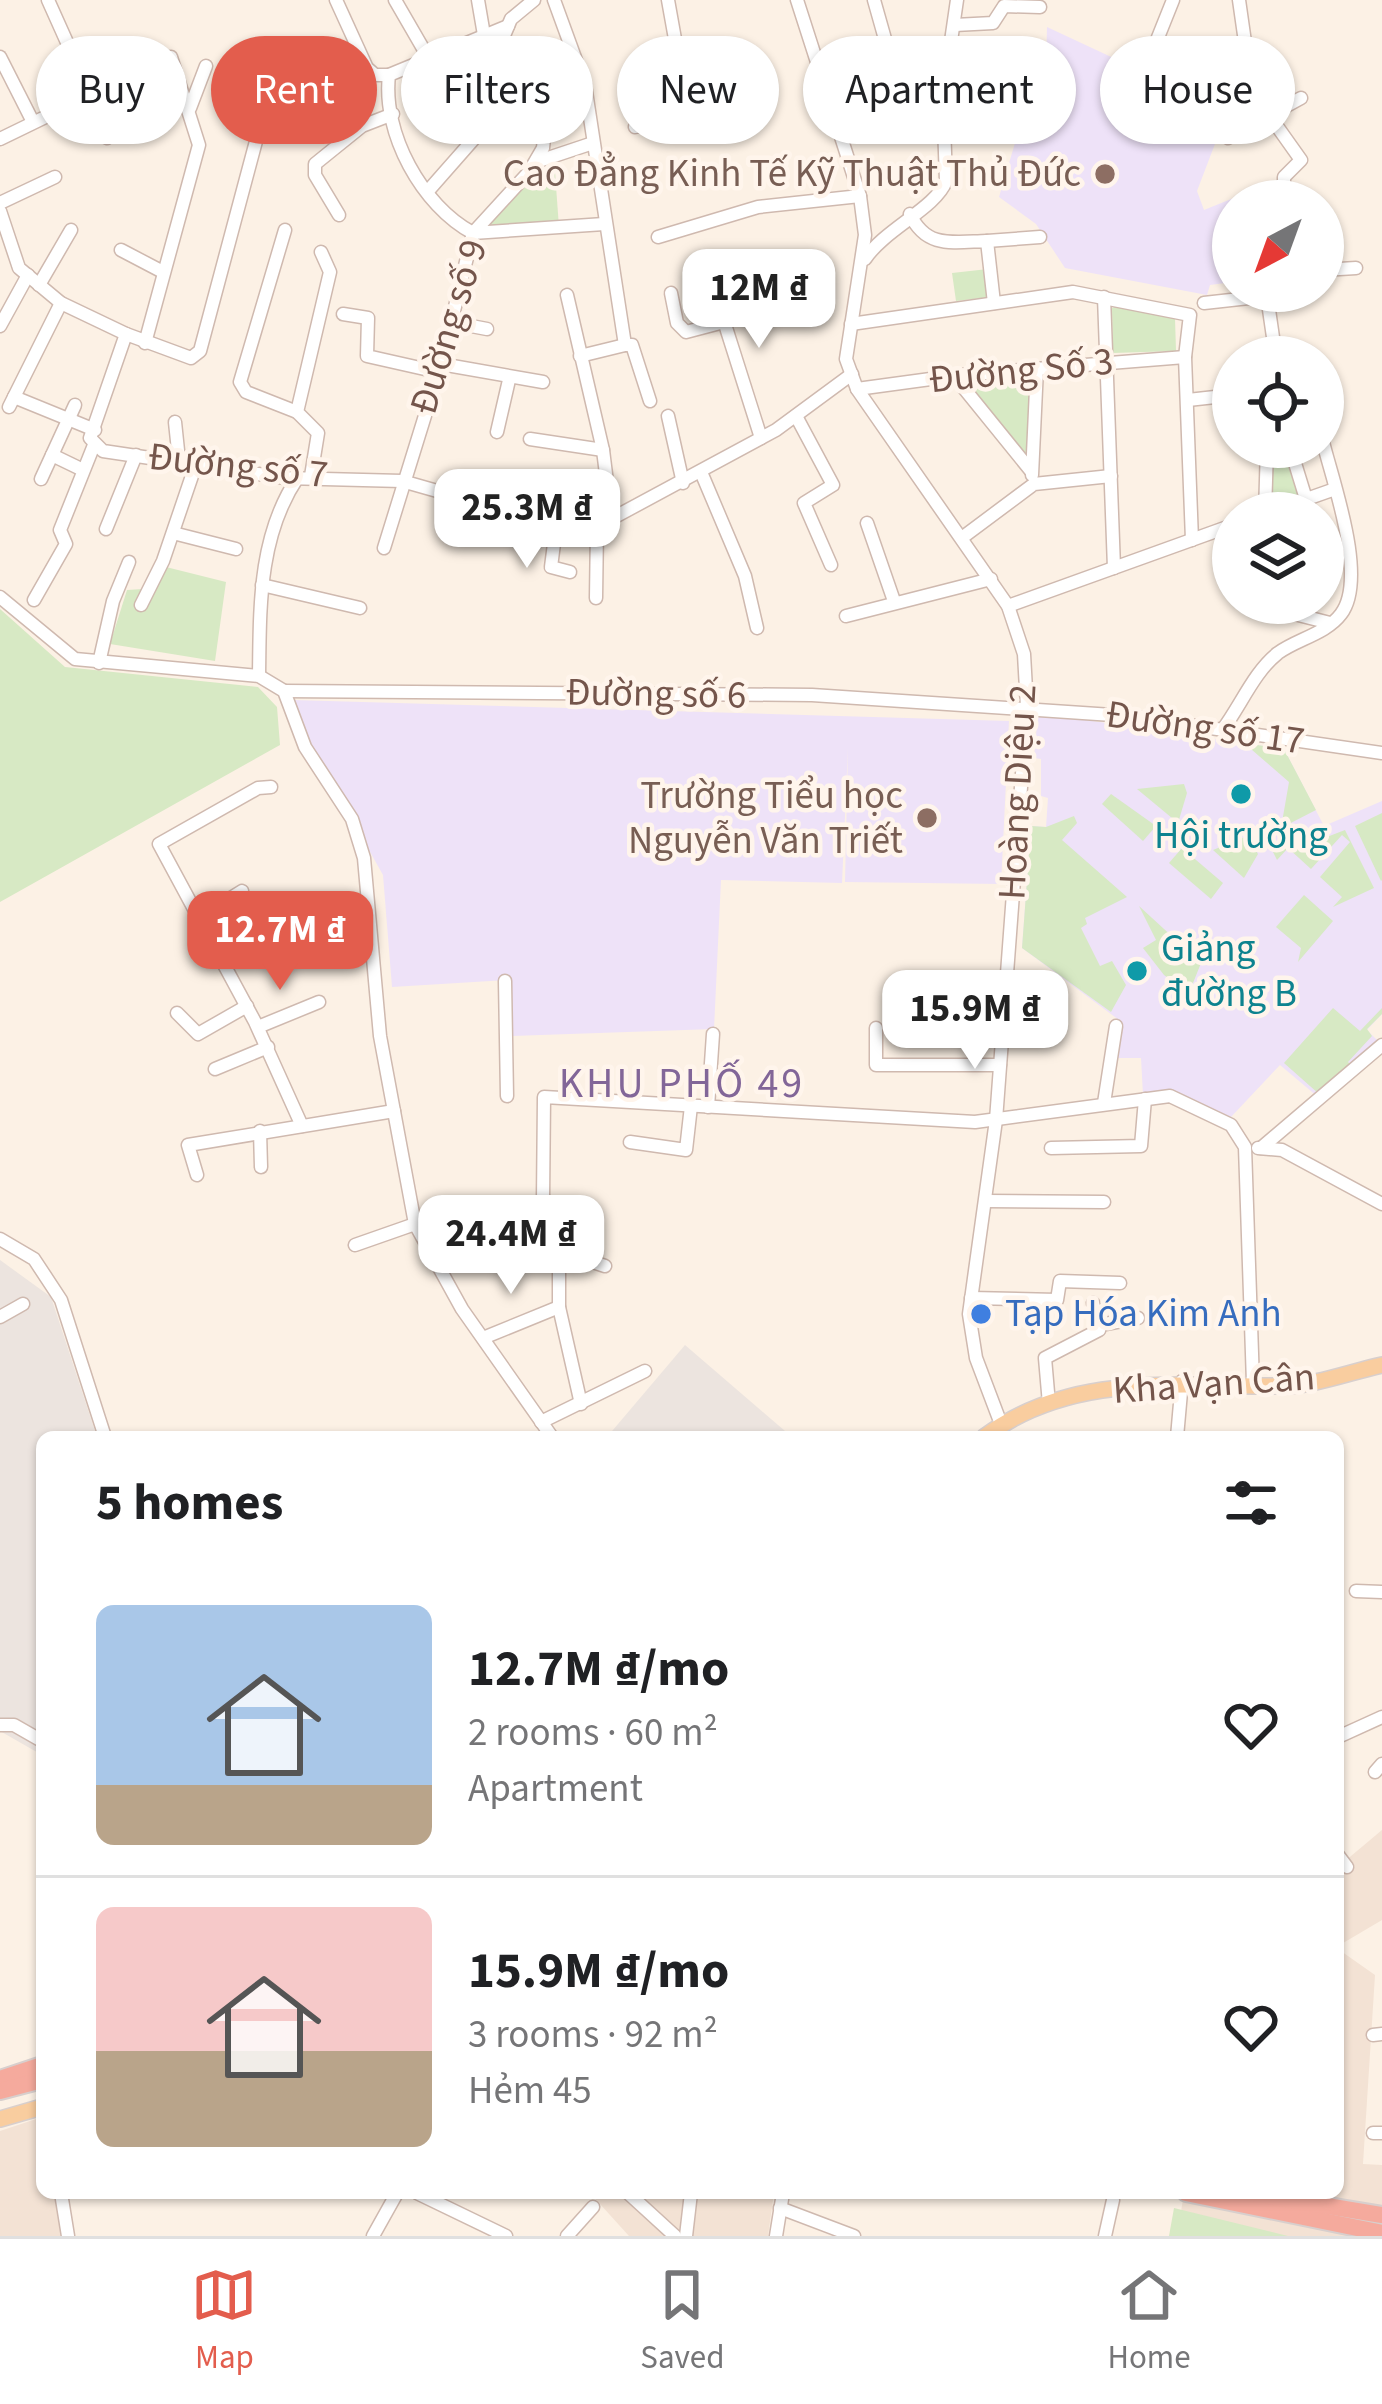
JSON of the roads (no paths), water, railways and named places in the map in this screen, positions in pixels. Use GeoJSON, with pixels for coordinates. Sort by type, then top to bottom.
{"type":"FeatureCollection","features":[{"type":"Feature","properties":{"kind":"highway"},"geometry":{"type":"LineString","coordinates":[[0,2079],[36,2067]]}},
{"type":"Feature","properties":{"kind":"highway"},"geometry":{"type":"LineString","coordinates":[[0,2091],[36,2082]]}},
{"type":"Feature","properties":{"kind":"highway"},"geometry":{"type":"LineString","coordinates":[[1215,2199],[1382,2233]]}},
{"type":"Feature","properties":{"kind":"highway"},"geometry":{"type":"LineString","coordinates":[[1312,2199],[1382,2216]]}},
{"type":"Feature","properties":{"kind":"main road","name":"Kha Vạn Cân"},"geometry":{"type":"LineString","coordinates":[[992,1431],[1049,1404],[1120,1387],[1182,1381],[1281,1386],[1382,1365]]}},
{"type":"Feature","properties":{"kind":"main road"},"geometry":{"type":"LineString","coordinates":[[0,2120],[36,2112]]}},
{"type":"Feature","properties":{"kind":"street"},"geometry":{"type":"LineString","coordinates":[[48,0],[64,36]]}},
{"type":"Feature","properties":{"kind":"street"},"geometry":{"type":"LineString","coordinates":[[336,0],[367,68],[375,75],[401,69]]}},
{"type":"Feature","properties":{"kind":"street"},"geometry":{"type":"LineString","coordinates":[[395,0],[416,36]]}},
{"type":"Feature","properties":{"kind":"street"},"geometry":{"type":"LineString","coordinates":[[478,0],[484,34]]}},
{"type":"Feature","properties":{"kind":"street"},"geometry":{"type":"LineString","coordinates":[[479,36],[508,26],[534,0]]}},
{"type":"Feature","properties":{"kind":"street"},"geometry":{"type":"LineString","coordinates":[[554,0],[567,36]]}},
{"type":"Feature","properties":{"kind":"street"},"geometry":{"type":"LineString","coordinates":[[668,0],[674,36]]}},
{"type":"Feature","properties":{"kind":"street","name":"Hoàng Diệu 2"},"geometry":{"type":"LineString","coordinates":[[797,0],[809,36]]}},
{"type":"Feature","properties":{"kind":"street"},"geometry":{"type":"LineString","coordinates":[[874,0],[884,36]]}},
{"type":"Feature","properties":{"kind":"street"},"geometry":{"type":"LineString","coordinates":[[861,265],[876,243],[941,194],[946,181],[943,96],[957,0]]}},
{"type":"Feature","properties":{"kind":"street"},"geometry":{"type":"LineString","coordinates":[[1159,36],[1173,0]]}},
{"type":"Feature","properties":{"kind":"street"},"geometry":{"type":"LineString","coordinates":[[1238,0],[1244,36]]}},
{"type":"Feature","properties":{"kind":"street"},"geometry":{"type":"LineString","coordinates":[[955,26],[994,23],[1004,6],[1040,7]]}},
{"type":"Feature","properties":{"kind":"street"},"geometry":{"type":"LineString","coordinates":[[506,36],[508,26]]}},
{"type":"Feature","properties":{"kind":"street"},"geometry":{"type":"LineString","coordinates":[[0,57],[33,122]]}},
{"type":"Feature","properties":{"kind":"street"},"geometry":{"type":"LineString","coordinates":[[190,108],[206,66]]}},
{"type":"Feature","properties":{"kind":"street"},"geometry":{"type":"LineString","coordinates":[[389,75],[403,156],[428,191],[473,233],[490,236],[604,224]]}},
{"type":"Feature","properties":{"kind":"street"},"geometry":{"type":"LineString","coordinates":[[1295,101],[1300,98]]}},
{"type":"Feature","properties":{"kind":"street"},"geometry":{"type":"LineString","coordinates":[[145,343],[199,145],[191,131],[187,100]]}},
{"type":"Feature","properties":{"kind":"street"},"geometry":{"type":"LineString","coordinates":[[339,215],[315,175],[315,164],[362,126],[393,114]]}},
{"type":"Feature","properties":{"kind":"street"},"geometry":{"type":"LineString","coordinates":[[0,139],[36,120]]}},
{"type":"Feature","properties":{"kind":"street"},"geometry":{"type":"LineString","coordinates":[[593,143],[625,345]]}},
{"type":"Feature","properties":{"kind":"street"},"geometry":{"type":"LineString","coordinates":[[56,177],[0,207],[16,262],[62,303],[145,343],[190,358],[200,351],[255,144]]}},
{"type":"Feature","properties":{"kind":"street"},"geometry":{"type":"LineString","coordinates":[[428,191],[466,144]]}},
{"type":"Feature","properties":{"kind":"street"},"geometry":{"type":"LineString","coordinates":[[535,163],[540,144]]}},
{"type":"Feature","properties":{"kind":"street"},"geometry":{"type":"LineString","coordinates":[[535,163],[590,144]]}},
{"type":"Feature","properties":{"kind":"street","name":"Hoàng Diệu 2"},"geometry":{"type":"LineString","coordinates":[[844,144],[860,196],[865,236],[846,359],[857,389],[1008,606],[1024,654],[1027,707],[997,1120],[971,1298],[976,1358],[1001,1424]]}},
{"type":"Feature","properties":{"kind":"street"},"geometry":{"type":"LineString","coordinates":[[1284,180],[1301,160],[1291,144]]}},
{"type":"Feature","properties":{"kind":"street","name":"Đường số 9"},"geometry":{"type":"LineString","coordinates":[[384,548],[440,368],[473,233],[535,163]]}},
{"type":"Feature","properties":{"kind":"street"},"geometry":{"type":"LineString","coordinates":[[658,237],[758,207],[860,196]]}},
{"type":"Feature","properties":{"kind":"street"},"geometry":{"type":"LineString","coordinates":[[910,214],[918,233],[931,241],[1040,237]]}},
{"type":"Feature","properties":{"kind":"street"},"geometry":{"type":"LineString","coordinates":[[0,326],[71,230]]}},
{"type":"Feature","properties":{"kind":"street"},"geometry":{"type":"LineString","coordinates":[[260,676],[262,585],[274,522],[305,477],[318,433],[297,412],[246,392],[240,382],[285,230]]}},
{"type":"Feature","properties":{"kind":"street"},"geometry":{"type":"LineString","coordinates":[[987,241],[994,303]]}},
{"type":"Feature","properties":{"kind":"street"},"geometry":{"type":"LineString","coordinates":[[121,250],[163,272]]}},
{"type":"Feature","properties":{"kind":"street"},"geometry":{"type":"LineString","coordinates":[[297,412],[330,272],[321,252]]}},
{"type":"Feature","properties":{"kind":"street"},"geometry":{"type":"LineString","coordinates":[[1344,269],[1356,268]]}},
{"type":"Feature","properties":{"kind":"street"},"geometry":{"type":"LineString","coordinates":[[710,278],[761,438]]}},
{"type":"Feature","properties":{"kind":"street"},"geometry":{"type":"LineString","coordinates":[[851,324],[1073,292],[1190,315],[1185,357],[1192,540]]}},
{"type":"Feature","properties":{"kind":"street"},"geometry":{"type":"LineString","coordinates":[[671,293],[677,323],[686,332],[724,322]]}},
{"type":"Feature","properties":{"kind":"street"},"geometry":{"type":"LineString","coordinates":[[567,295],[603,450],[612,522]]}},
{"type":"Feature","properties":{"kind":"street"},"geometry":{"type":"LineString","coordinates":[[1204,303],[1267,296],[1273,336]]}},
{"type":"Feature","properties":{"kind":"street"},"geometry":{"type":"LineString","coordinates":[[1104,297],[1114,568]]}},
{"type":"Feature","properties":{"kind":"street"},"geometry":{"type":"LineString","coordinates":[[34,600],[66,544],[60,530],[94,437],[12,402],[62,303]]}},
{"type":"Feature","properties":{"kind":"street"},"geometry":{"type":"LineString","coordinates":[[344,314],[368,318],[365,355],[543,382]]}},
{"type":"Feature","properties":{"kind":"street"},"geometry":{"type":"LineString","coordinates":[[450,322],[487,329]]}},
{"type":"Feature","properties":{"kind":"street","name":"Đường số 7"},"geometry":{"type":"LineString","coordinates":[[126,334],[94,437],[136,455],[196,464],[305,477],[402,481],[585,533],[761,438],[852,374]]}},
{"type":"Feature","properties":{"kind":"street"},"geometry":{"type":"LineString","coordinates":[[580,356],[632,345],[650,401]]}},
{"type":"Feature","properties":{"kind":"street","name":"Đường Số 3"},"geometry":{"type":"LineString","coordinates":[[857,389],[1185,357]]}},
{"type":"Feature","properties":{"kind":"street"},"geometry":{"type":"LineString","coordinates":[[1032,477],[1037,368]]}},
{"type":"Feature","properties":{"kind":"street"},"geometry":{"type":"LineString","coordinates":[[954,376],[1032,477]]}},
{"type":"Feature","properties":{"kind":"street"},"geometry":{"type":"LineString","coordinates":[[497,432],[508,380]]}},
{"type":"Feature","properties":{"kind":"street"},"geometry":{"type":"LineString","coordinates":[[1188,400],[1212,397]]}},
{"type":"Feature","properties":{"kind":"street"},"geometry":{"type":"LineString","coordinates":[[40,479],[75,404]]}},
{"type":"Feature","properties":{"kind":"street"},"geometry":{"type":"LineString","coordinates":[[668,416],[683,483]]}},
{"type":"Feature","properties":{"kind":"street"},"geometry":{"type":"LineString","coordinates":[[796,416],[833,484],[804,502],[831,565]]}},
{"type":"Feature","properties":{"kind":"street"},"geometry":{"type":"LineString","coordinates":[[175,422],[179,460]]}},
{"type":"Feature","properties":{"kind":"street"},"geometry":{"type":"LineString","coordinates":[[530,439],[603,450]]}},
{"type":"Feature","properties":{"kind":"street"},"geometry":{"type":"LineString","coordinates":[[52,455],[83,470]]}},
{"type":"Feature","properties":{"kind":"street"},"geometry":{"type":"LineString","coordinates":[[106,529],[136,455]]}},
{"type":"Feature","properties":{"kind":"street"},"geometry":{"type":"LineString","coordinates":[[140,605],[173,533],[196,464]]}},
{"type":"Feature","properties":{"kind":"street"},"geometry":{"type":"LineString","coordinates":[[1330,468],[1336,492]]}},
{"type":"Feature","properties":{"kind":"street"},"geometry":{"type":"LineString","coordinates":[[701,472],[738,556],[757,628]]}},
{"type":"Feature","properties":{"kind":"street"},"geometry":{"type":"LineString","coordinates":[[963,537],[1032,477],[1111,476]]}},
{"type":"Feature","properties":{"kind":"street"},"geometry":{"type":"LineString","coordinates":[[1326,492],[1335,489]]}},
{"type":"Feature","properties":{"kind":"street"},"geometry":{"type":"LineString","coordinates":[[867,523],[894,602]]}},
{"type":"Feature","properties":{"kind":"street"},"geometry":{"type":"LineString","coordinates":[[1344,527],[1351,594],[1344,604]]}},
{"type":"Feature","properties":{"kind":"street"},"geometry":{"type":"LineString","coordinates":[[556,528],[551,567],[570,572]]}},
{"type":"Feature","properties":{"kind":"street"},"geometry":{"type":"LineString","coordinates":[[596,598],[597,528]]}},
{"type":"Feature","properties":{"kind":"street"},"geometry":{"type":"LineString","coordinates":[[173,533],[236,548]]}},
{"type":"Feature","properties":{"kind":"street"},"geometry":{"type":"LineString","coordinates":[[1008,606],[1212,533]]}},
{"type":"Feature","properties":{"kind":"street"},"geometry":{"type":"LineString","coordinates":[[99,663],[129,562]]}},
{"type":"Feature","properties":{"kind":"street"},"geometry":{"type":"LineString","coordinates":[[846,616],[991,579]]}},
{"type":"Feature","properties":{"kind":"street"},"geometry":{"type":"LineString","coordinates":[[262,585],[360,608]]}},
{"type":"Feature","properties":{"kind":"street"},"geometry":{"type":"LineString","coordinates":[[0,597],[58,649],[99,663],[260,676],[284,691],[305,747],[352,818],[364,858],[377,1017],[415,1224],[483,1338],[548,1431]]}},
{"type":"Feature","properties":{"kind":"street"},"geometry":{"type":"LineString","coordinates":[[1223,728],[1278,653],[1331,624]]}},
{"type":"Feature","properties":{"kind":"street","name":"Đường số 6"},"geometry":{"type":"LineString","coordinates":[[284,691],[812,695],[1027,707]]}},
{"type":"Feature","properties":{"kind":"street","name":"Đường số 17"},"geometry":{"type":"LineString","coordinates":[[1027,707],[1223,728],[1382,753]]}},
{"type":"Feature","properties":{"kind":"street"},"geometry":{"type":"LineString","coordinates":[[271,787],[258,788],[159,844],[248,1006],[302,1126]]}},
{"type":"Feature","properties":{"kind":"street"},"geometry":{"type":"LineString","coordinates":[[197,919],[242,891]]}},
{"type":"Feature","properties":{"kind":"street"},"geometry":{"type":"LineString","coordinates":[[211,944],[281,910]]}},
{"type":"Feature","properties":{"kind":"street"},"geometry":{"type":"LineString","coordinates":[[505,981],[507,1096]]}},
{"type":"Feature","properties":{"kind":"street"},"geometry":{"type":"LineString","coordinates":[[258,1028],[319,1002]]}},
{"type":"Feature","properties":{"kind":"street"},"geometry":{"type":"LineString","coordinates":[[178,1012],[198,1034],[248,1006]]}},
{"type":"Feature","properties":{"kind":"street"},"geometry":{"type":"LineString","coordinates":[[1104,1102],[1116,1026]]}},
{"type":"Feature","properties":{"kind":"street"},"geometry":{"type":"LineString","coordinates":[[876,1028],[876,1065],[1000,1065]]}},
{"type":"Feature","properties":{"kind":"street"},"geometry":{"type":"LineString","coordinates":[[1261,1148],[1382,1044],[1370,1029]]}},
{"type":"Feature","properties":{"kind":"street"},"geometry":{"type":"LineString","coordinates":[[708,1108],[712,1034]]}},
{"type":"Feature","properties":{"kind":"street"},"geometry":{"type":"LineString","coordinates":[[215,1069],[268,1047]]}},
{"type":"Feature","properties":{"kind":"street"},"geometry":{"type":"LineString","coordinates":[[581,1404],[559,1307],[559,1265],[578,1219],[542,1198],[544,1097],[997,1120],[1170,1096],[1232,1125],[1245,1147],[1253,1383]]}},
{"type":"Feature","properties":{"kind":"street"},"geometry":{"type":"LineString","coordinates":[[1051,1148],[1142,1146],[1145,1099]]}},
{"type":"Feature","properties":{"kind":"street"},"geometry":{"type":"LineString","coordinates":[[630,1142],[686,1150],[691,1106]]}},
{"type":"Feature","properties":{"kind":"street"},"geometry":{"type":"LineString","coordinates":[[197,1174],[188,1145],[394,1111]]}},
{"type":"Feature","properties":{"kind":"street"},"geometry":{"type":"LineString","coordinates":[[260,1131],[261,1167]]}},
{"type":"Feature","properties":{"kind":"street"},"geometry":{"type":"LineString","coordinates":[[1245,1147],[1282,1150],[1382,1204]]}},
{"type":"Feature","properties":{"kind":"street"},"geometry":{"type":"LineString","coordinates":[[986,1201],[1104,1202]]}},
{"type":"Feature","properties":{"kind":"street"},"geometry":{"type":"LineString","coordinates":[[356,1245],[415,1224]]}},
{"type":"Feature","properties":{"kind":"street"},"geometry":{"type":"LineString","coordinates":[[0,1239],[34,1259],[62,1300],[103,1431]]}},
{"type":"Feature","properties":{"kind":"street"},"geometry":{"type":"LineString","coordinates":[[565,1253],[604,1266]]}},
{"type":"Feature","properties":{"kind":"street"},"geometry":{"type":"LineString","coordinates":[[971,1298],[1057,1300],[1060,1281],[1120,1283]]}},
{"type":"Feature","properties":{"kind":"street"},"geometry":{"type":"LineString","coordinates":[[1049,1404],[1046,1358],[1096,1333],[1100,1325],[1093,1303]]}},
{"type":"Feature","properties":{"kind":"street"},"geometry":{"type":"LineString","coordinates":[[0,1317],[23,1304]]}},
{"type":"Feature","properties":{"kind":"street"},"geometry":{"type":"LineString","coordinates":[[483,1338],[559,1307]]}},
{"type":"Feature","properties":{"kind":"street"},"geometry":{"type":"LineString","coordinates":[[1100,1325],[1138,1318]]}},
{"type":"Feature","properties":{"kind":"street"},"geometry":{"type":"LineString","coordinates":[[541,1422],[645,1371]]}},
{"type":"Feature","properties":{"kind":"street"},"geometry":{"type":"LineString","coordinates":[[1178,1431],[1182,1381]]}},
{"type":"Feature","properties":{"kind":"street"},"geometry":{"type":"LineString","coordinates":[[1356,1591],[1382,1592]]}},
{"type":"Feature","properties":{"kind":"street"},"geometry":{"type":"LineString","coordinates":[[1344,1734],[1382,1717]]}},
{"type":"Feature","properties":{"kind":"street"},"geometry":{"type":"LineString","coordinates":[[0,1725],[14,1725],[36,1738]]}},
{"type":"Feature","properties":{"kind":"street"},"geometry":{"type":"LineString","coordinates":[[1344,1863],[1347,1867]]}},
{"type":"Feature","properties":{"kind":"street"},"geometry":{"type":"LineString","coordinates":[[62,2199],[68,2236]]}},
{"type":"Feature","properties":{"kind":"street"},"geometry":{"type":"LineString","coordinates":[[373,2236],[394,2199]]}},
{"type":"Feature","properties":{"kind":"street"},"geometry":{"type":"LineString","coordinates":[[429,2199],[506,2236]]}},
{"type":"Feature","properties":{"kind":"street"},"geometry":{"type":"LineString","coordinates":[[635,2199],[675,2236]]}},
{"type":"Feature","properties":{"kind":"street"},"geometry":{"type":"LineString","coordinates":[[686,2236],[690,2199]]}},
{"type":"Feature","properties":{"kind":"street"},"geometry":{"type":"LineString","coordinates":[[776,2236],[780,2199]]}},
{"type":"Feature","properties":{"kind":"street"},"geometry":{"type":"LineString","coordinates":[[784,2199],[854,2236]]}},
{"type":"Feature","properties":{"kind":"street"},"geometry":{"type":"LineString","coordinates":[[1105,2236],[1113,2200]]}},
{"type":"Feature","properties":{"kind":"street"},"geometry":{"type":"LineString","coordinates":[[566,2236],[593,2206]]}},
{"type":"Feature","properties":{"kind":"place","name":"Cao Đẳng Kinh Tế Kỹ Thuật Thủ Đức"},"geometry":{"type":"Point","coordinates":[1105,174]}},
{"type":"Feature","properties":{"kind":"place","name":"Hội trường"},"geometry":{"type":"Point","coordinates":[1241,794]}},
{"type":"Feature","properties":{"kind":"place","name":"Trường Tiểu học Nguyễn Văn Triết"},"geometry":{"type":"Point","coordinates":[927,818]}},
{"type":"Feature","properties":{"kind":"place","name":"Giảng đường B"},"geometry":{"type":"Point","coordinates":[1137,971]}},
{"type":"Feature","properties":{"kind":"place","name":"Tạp Hóa Kim Anh"},"geometry":{"type":"Point","coordinates":[981,1314]}},
{"type":"Feature","properties":{"kind":"district","name":"KHU PHỐ 49"},"geometry":{"type":"Point","coordinates":[682,1084]}}]}
